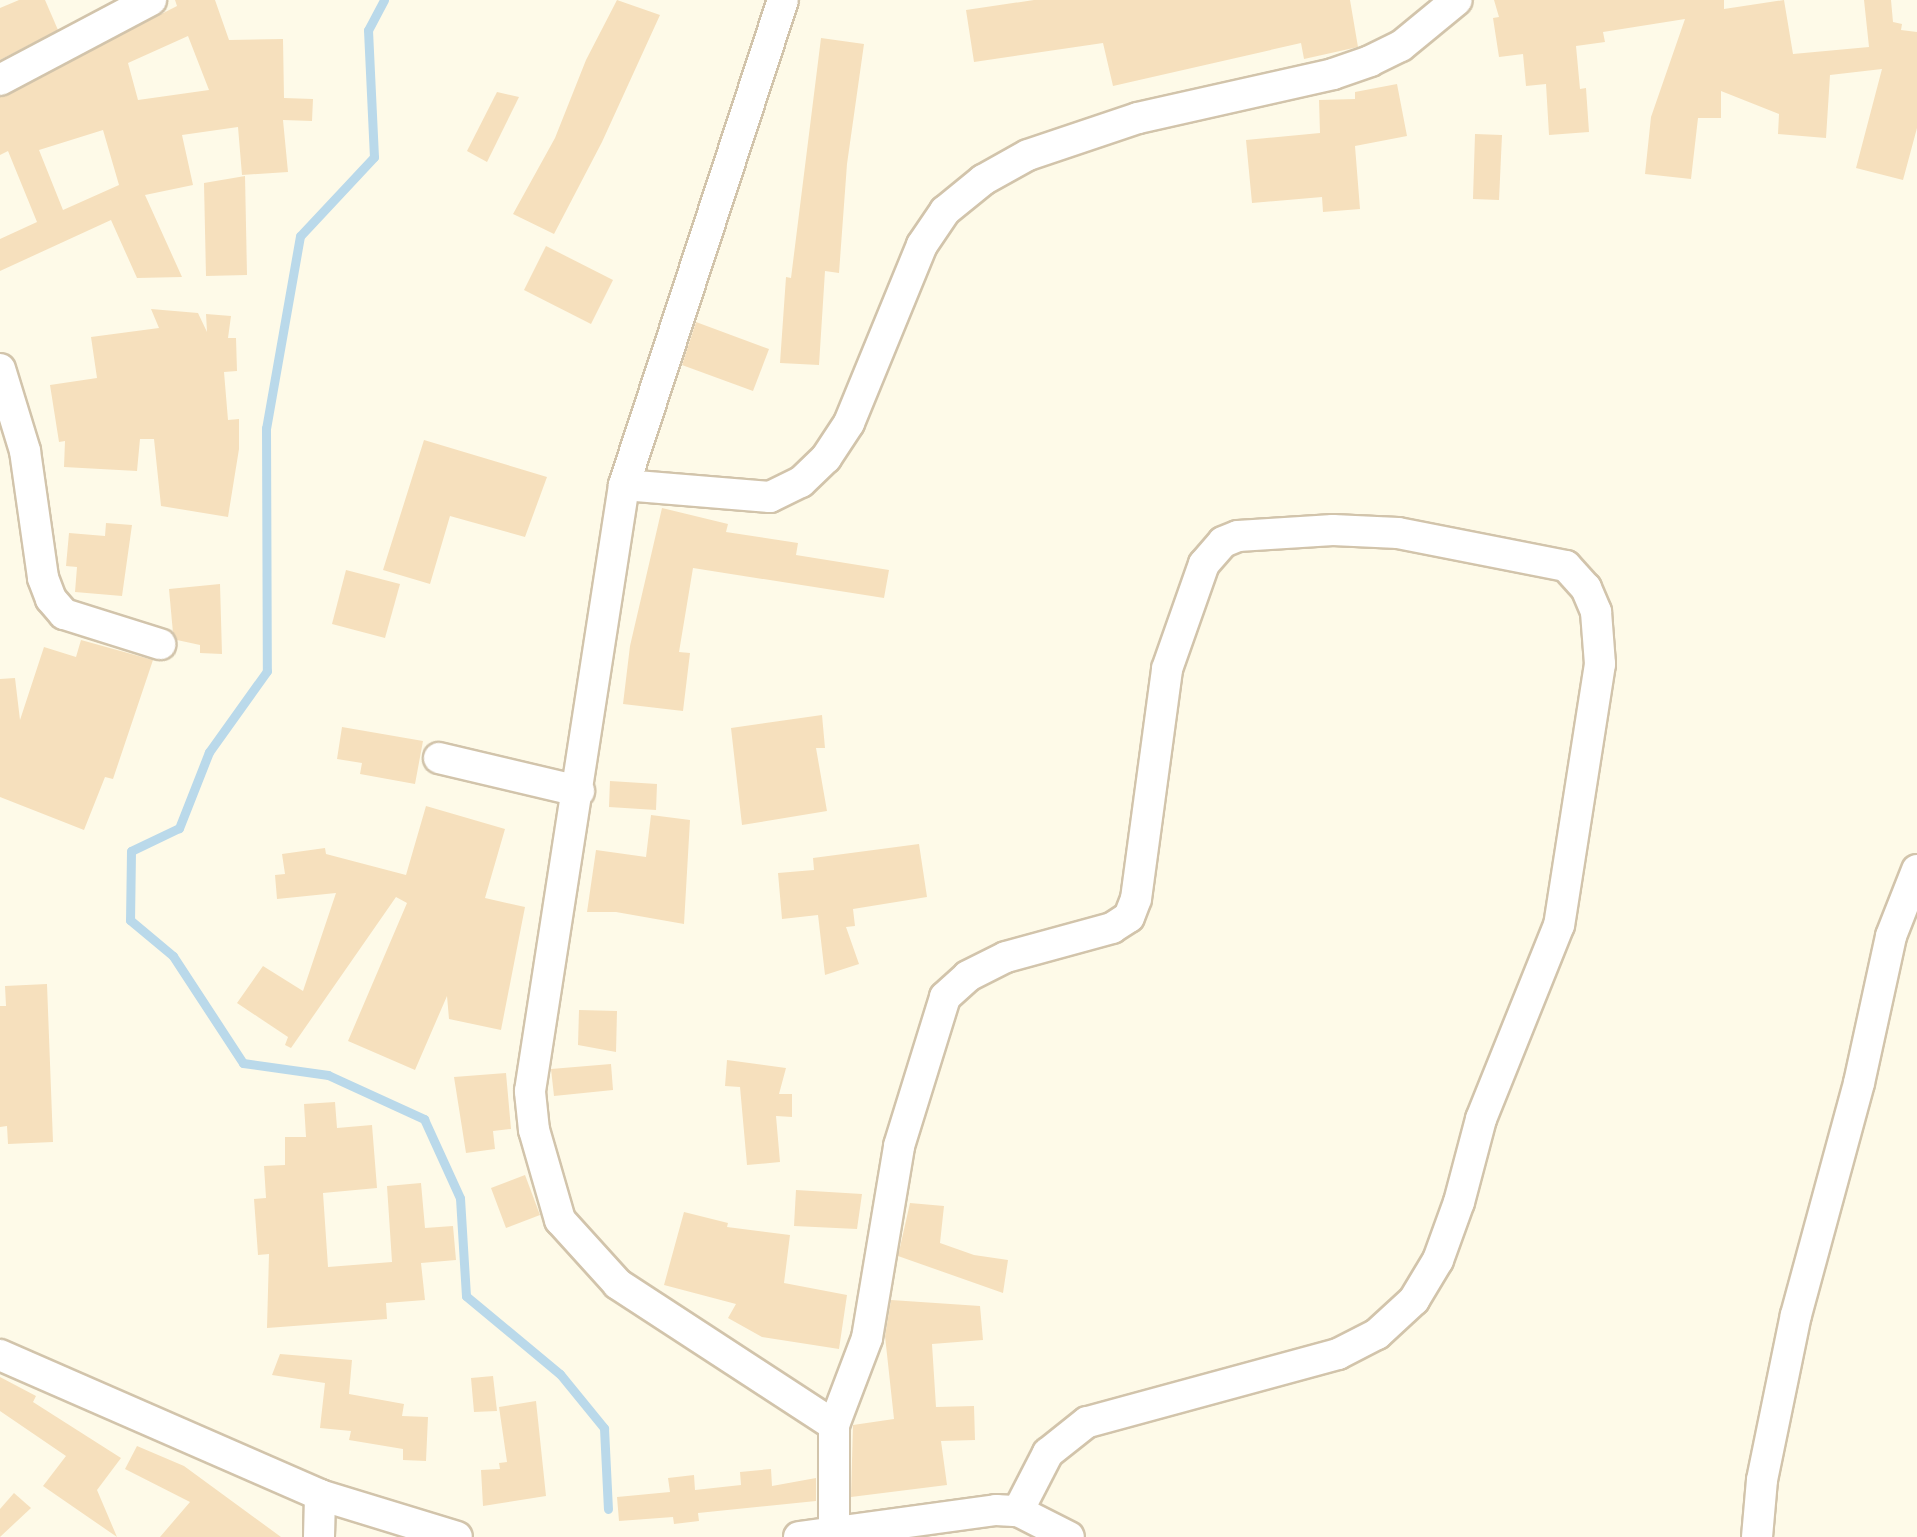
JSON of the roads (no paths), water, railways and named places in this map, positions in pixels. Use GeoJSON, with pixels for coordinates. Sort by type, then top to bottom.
{"type":"FeatureCollection","features":[{"type":"Feature","properties":{"kind":"street"},"geometry":{"type":"LineString","coordinates":[[0,80],[151,0]]}},
{"type":"Feature","properties":{"kind":"street"},"geometry":{"type":"LineString","coordinates":[[783,0],[624,485],[579,791],[530,1091],[541,1162],[560,1220],[618,1284],[834,1425]]}},
{"type":"Feature","properties":{"kind":"street"},"geometry":{"type":"LineString","coordinates":[[624,485],[770,498],[801,482],[826,458],[849,422],[922,245],[945,211],[983,180],[1028,155],[1138,118],[1333,74],[1370,61],[1402,46],[1457,0]]}},
{"type":"Feature","properties":{"kind":"street"},"geometry":{"type":"LineString","coordinates":[[0,369],[25,451],[43,578],[51,598],[64,614],[160,644]]}},
{"type":"Feature","properties":{"kind":"street"},"geometry":{"type":"LineString","coordinates":[[833,1535],[834,1425],[870,1328],[899,1146],[945,997],[968,976],[1006,957],[1112,928],[1129,917],[1136,899],[1167,669],[1204,564],[1223,542],[1238,536],[1333,530],[1398,533],[1566,566],[1586,588],[1596,612],[1600,664],[1559,925],[1481,1119],[1459,1202],[1432,1270],[1414,1300],[1377,1334],[1338,1354],[1087,1422],[1048,1453],[1018,1511]]}},
{"type":"Feature","properties":{"kind":"street"},"geometry":{"type":"LineString","coordinates":[[439,758],[579,791]]}},
{"type":"Feature","properties":{"kind":"street"},"geometry":{"type":"LineString","coordinates":[[1758,1537],[1762,1480],[1796,1315],[1859,1083],[1891,936],[1917,870]]}},
{"type":"Feature","properties":{"kind":"street"},"geometry":{"type":"LineString","coordinates":[[0,1355],[320,1495],[457,1537]]}},
{"type":"Feature","properties":{"kind":"street"},"geometry":{"type":"LineString","coordinates":[[319,1537],[320,1495]]}},
{"type":"Feature","properties":{"kind":"street"},"geometry":{"type":"LineString","coordinates":[[799,1537],[1018,1511],[1069,1537]]}},
{"type":"Feature","properties":{"kind":"waterway"},"geometry":{"type":"LineString","coordinates":[[384,0],[368,30],[374,157],[300,236],[266,428],[267,671],[209,752],[179,828],[131,851],[130,920],[173,956],[243,1063],[328,1075],[424,1119],[460,1198],[466,1296],[560,1374],[604,1428],[608,1509]]}}]}
